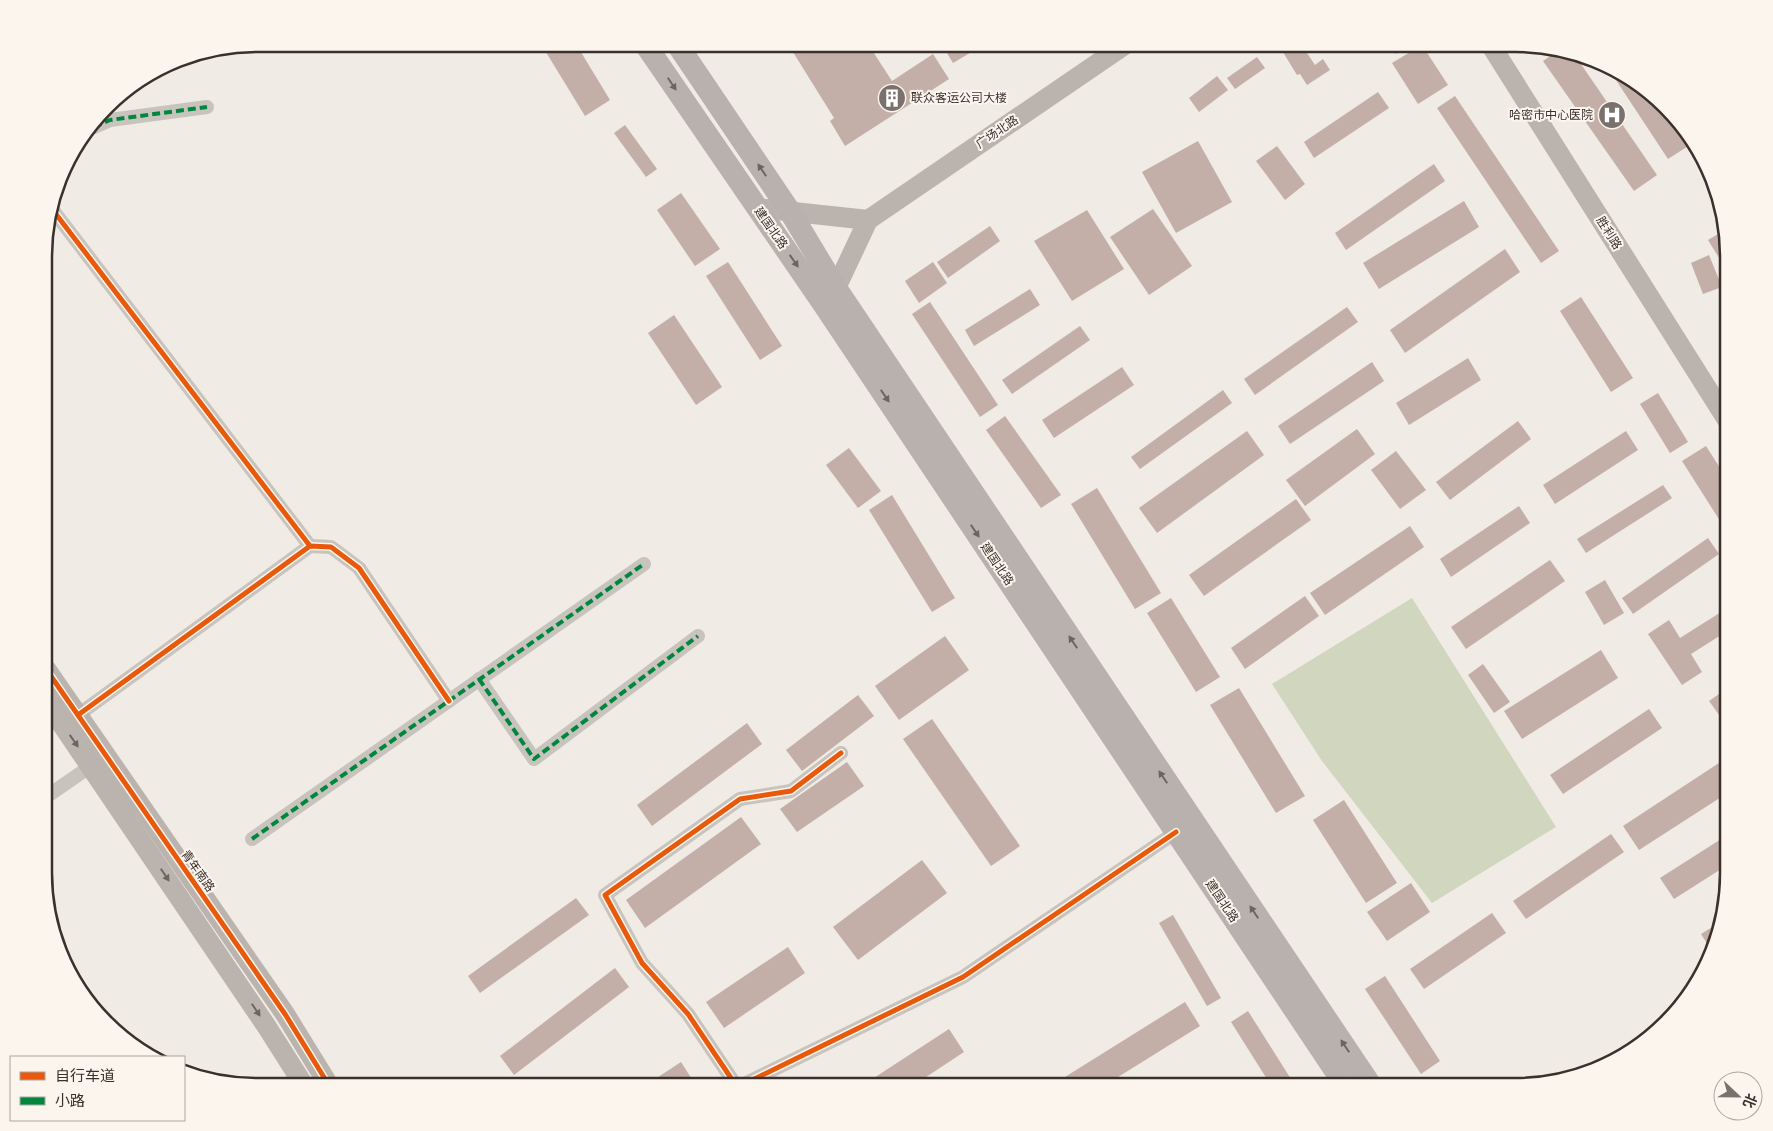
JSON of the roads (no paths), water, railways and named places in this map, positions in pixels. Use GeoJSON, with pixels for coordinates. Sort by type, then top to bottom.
{"type":"FeatureCollection","features":[{"type":"Feature","properties":{"kind":"main road","name":"建国北路"},"geometry":{"type":"LineString","coordinates":[[650,52],[756,208],[830,296],[1366,1078]]}},
{"type":"Feature","properties":{"kind":"main road","name":"建国北路"},"geometry":{"type":"LineString","coordinates":[[682,52],[789,210],[830,296],[1176,832],[1340,1078]]}},
{"type":"Feature","properties":{"kind":"street","name":"广场北路"},"geometry":{"type":"LineString","coordinates":[[868,220],[1114,52]]}},
{"type":"Feature","properties":{"kind":"street","name":"胜利路"},"geometry":{"type":"LineString","coordinates":[[1495,52],[1720,409]]}},
{"type":"Feature","properties":{"kind":"street"},"geometry":{"type":"LineString","coordinates":[[102,123],[110,120],[207,107]]}},
{"type":"Feature","properties":{"kind":"street"},"geometry":{"type":"LineString","coordinates":[[756,208],[789,210],[868,220],[830,296]]}},
{"type":"Feature","properties":{"kind":"street"},"geometry":{"type":"LineString","coordinates":[[57,215],[310,546]]}},
{"type":"Feature","properties":{"kind":"street"},"geometry":{"type":"LineString","coordinates":[[78,714],[310,546],[331,547],[359,568],[449,701]]}},
{"type":"Feature","properties":{"kind":"street"},"geometry":{"type":"LineString","coordinates":[[252,839],[644,564]]}},
{"type":"Feature","properties":{"kind":"street"},"geometry":{"type":"LineString","coordinates":[[479,680],[534,759],[698,636]]}},
{"type":"Feature","properties":{"kind":"street","name":"青年南路"},"geometry":{"type":"LineString","coordinates":[[52,677],[285,1014],[324,1078]]}},
{"type":"Feature","properties":{"kind":"street"},"geometry":{"type":"LineString","coordinates":[[52,710],[267,1027],[299,1078]]}},
{"type":"Feature","properties":{"kind":"street"},"geometry":{"type":"LineString","coordinates":[[731,1078],[688,1014],[642,963],[605,895],[740,799],[791,791],[841,753]]}},
{"type":"Feature","properties":{"kind":"street"},"geometry":{"type":"LineString","coordinates":[[52,793],[91,766]]}},
{"type":"Feature","properties":{"kind":"street"},"geometry":{"type":"LineString","coordinates":[[755,1078],[963,977],[1176,832]]}},
{"type":"Feature","properties":{"kind":"place","name":"联众客运公司大楼"},"geometry":{"type":"Point","coordinates":[892,98]}},
{"type":"Feature","properties":{"kind":"place","name":"哈密市中心医院"},"geometry":{"type":"Point","coordinates":[1612,115]}}]}
